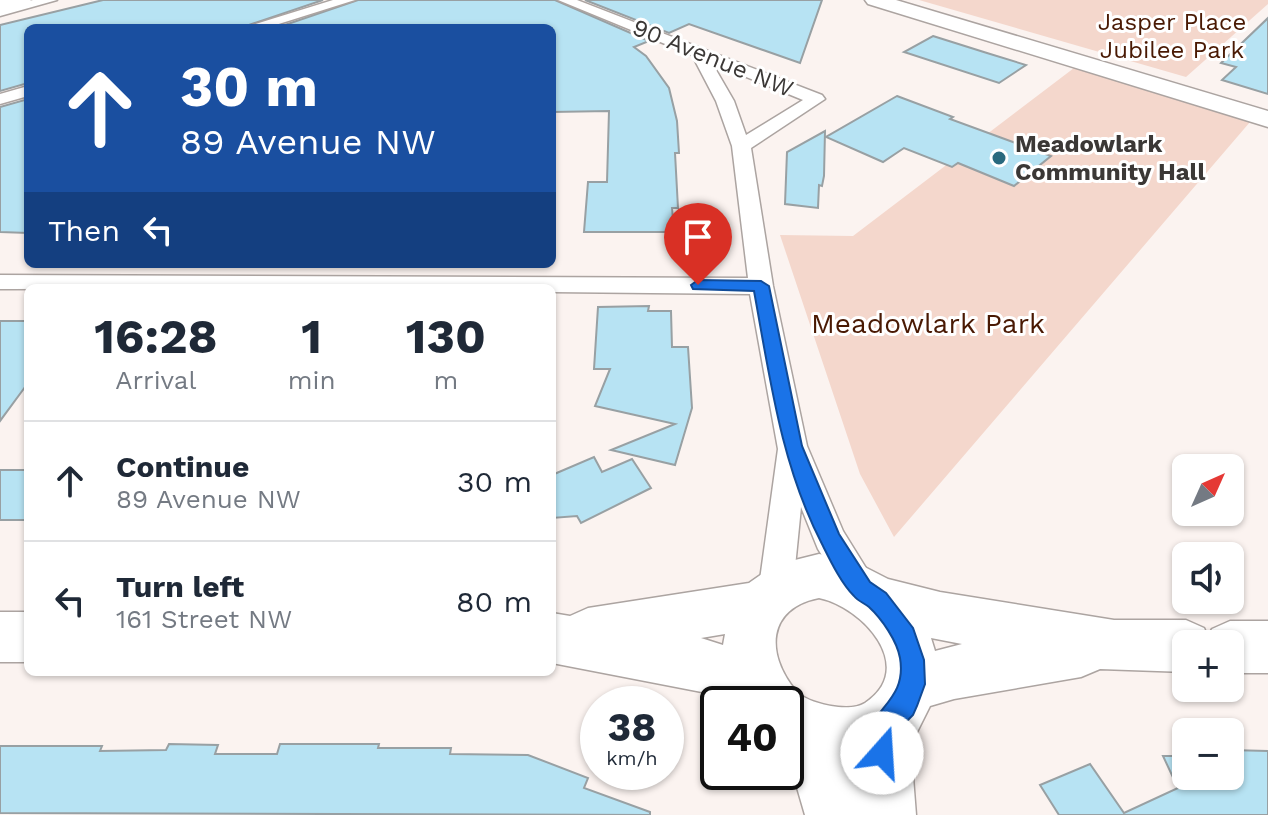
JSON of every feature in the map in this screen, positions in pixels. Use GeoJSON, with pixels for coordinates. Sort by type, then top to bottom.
{"type":"FeatureCollection","features":[{"type":"Feature","properties":{"kind":"street"},"geometry":{"type":"LineString","coordinates":[[0,5],[21,0]]}},
{"type":"Feature","properties":{"kind":"street"},"geometry":{"type":"LineString","coordinates":[[0,12],[50,0]]}},
{"type":"Feature","properties":{"kind":"street"},"geometry":{"type":"LineString","coordinates":[[264,24],[348,0]]}},
{"type":"Feature","properties":{"kind":"street","name":"90 Avenue NW"},"geometry":{"type":"LineString","coordinates":[[565,0],[816,99],[741,146]]}},
{"type":"Feature","properties":{"kind":"street"},"geometry":{"type":"LineString","coordinates":[[875,0],[1268,119]]}},
{"type":"Feature","properties":{"kind":"street"},"geometry":{"type":"LineString","coordinates":[[698,53],[725,101],[741,146],[761,286],[792,446],[830,539],[870,595],[905,636],[912,660],[897,706],[886,815]]}},
{"type":"Feature","properties":{"kind":"street"},"geometry":{"type":"LineString","coordinates":[[0,99],[24,92]]}},
{"type":"Feature","properties":{"kind":"street"},"geometry":{"type":"LineString","coordinates":[[0,282],[96,273],[396,274],[761,286]]}},
{"type":"Feature","properties":{"kind":"street"},"geometry":{"type":"LineString","coordinates":[[764,686],[752,669],[748,646],[749,624],[767,596],[792,446]]}},
{"type":"Feature","properties":{"kind":"street"},"geometry":{"type":"LineString","coordinates":[[556,637],[767,596],[796,578],[817,576],[840,580],[870,595],[940,616],[1114,646]]}},
{"type":"Feature","properties":{"kind":"street"},"geometry":{"type":"LineString","coordinates":[[0,637],[24,637]]}},
{"type":"Feature","properties":{"kind":"street"},"geometry":{"type":"LineString","coordinates":[[556,639],[712,667],[743,686]]}},
{"type":"Feature","properties":{"kind":"street"},"geometry":{"type":"LineString","coordinates":[[804,724],[819,733],[841,737],[862,736],[897,706],[954,672],[1114,646],[1172,646]]}},
{"type":"Feature","properties":{"kind":"street"},"geometry":{"type":"LineString","coordinates":[[1244,647],[1268,647]]}},
{"type":"Feature","properties":{"kind":"street"},"geometry":{"type":"LineString","coordinates":[[804,746],[824,777],[835,815]]}},
{"type":"Feature","properties":{"kind":"green space","name":"Jasper Place Jubilee Park"},"geometry":{"type":"Polygon","coordinates":[[[919,0],[1268,0],[1268,4],[1186,77],[919,0]]]}},
{"type":"Feature","properties":{"kind":"green space","name":"Meadowlark Park"},"geometry":{"type":"Polygon","coordinates":[[[1074,68],[1250,122],[894,537],[860,474],[780,235],[853,236],[1074,68]]]}},
{"type":"Feature","properties":{"kind":"building"},"geometry":{"type":"Polygon","coordinates":[[[103,0],[323,0],[252,24],[24,24],[24,84],[0,91],[0,25],[103,0]]]}},
{"type":"Feature","properties":{"kind":"building"},"geometry":{"type":"Polygon","coordinates":[[[358,0],[555,0],[649,41],[634,47],[646,56],[669,88],[677,121],[678,208],[672,208],[674,232],[584,232],[588,182],[607,182],[609,111],[556,112],[556,24],[288,24],[358,0]]]}},
{"type":"Feature","properties":{"kind":"building"},"geometry":{"type":"Polygon","coordinates":[[[585,0],[822,0],[800,63],[689,24],[669,33],[585,0]]]}},
{"type":"Feature","properties":{"kind":"building"},"geometry":{"type":"Polygon","coordinates":[[[1268,18],[1268,94],[1222,80],[1236,67],[1221,63],[1268,18]]]}},
{"type":"Feature","properties":{"kind":"building"},"geometry":{"type":"Polygon","coordinates":[[[933,36],[1026,65],[999,83],[904,52],[933,36]]]}},
{"type":"Feature","properties":{"kind":"building"},"geometry":{"type":"Polygon","coordinates":[[[897,96],[1051,156],[1014,186],[958,163],[952,167],[904,148],[883,162],[826,137],[897,96]]]}},
{"type":"Feature","properties":{"kind":"building"},"geometry":{"type":"Polygon","coordinates":[[[24,100],[24,233],[0,232],[0,107],[24,100]]]}},
{"type":"Feature","properties":{"kind":"building"},"geometry":{"type":"Polygon","coordinates":[[[825,131],[824,176],[822,186],[819,185],[818,208],[785,204],[787,152],[825,131]]]}},
{"type":"Feature","properties":{"kind":"building"},"geometry":{"type":"Polygon","coordinates":[[[649,306],[648,311],[671,311],[672,347],[688,347],[692,408],[675,465],[611,450],[675,424],[595,406],[610,369],[594,369],[598,307],[649,306]]]}},
{"type":"Feature","properties":{"kind":"building"},"geometry":{"type":"Polygon","coordinates":[[[0,321],[24,321],[24,388],[0,421],[0,321]]]}},
{"type":"Feature","properties":{"kind":"building"},"geometry":{"type":"Polygon","coordinates":[[[594,457],[602,472],[632,459],[651,488],[581,523],[577,516],[556,518],[556,473],[594,457]]]}},
{"type":"Feature","properties":{"kind":"building"},"geometry":{"type":"Polygon","coordinates":[[[0,470],[24,470],[24,520],[0,520],[0,470]]]}},
{"type":"Feature","properties":{"kind":"building"},"geometry":{"type":"Polygon","coordinates":[[[169,744],[218,745],[215,754],[277,754],[280,744],[379,744],[378,748],[451,748],[450,754],[528,755],[580,775],[580,790],[590,790],[650,812],[650,815],[0,813],[0,746],[102,746],[100,751],[166,750],[169,744]]]}},
{"type":"Feature","properties":{"kind":"building"},"geometry":{"type":"Polygon","coordinates":[[[1244,750],[1268,751],[1268,815],[1059,815],[1040,785],[1090,764],[1124,813],[1174,790],[1244,790],[1244,750]]]}},
{"type":"Feature","properties":{"kind":"building"},"geometry":{"type":"Polygon","coordinates":[[[1163,756],[1172,756],[1172,775],[1163,756]]]}},
{"type":"Feature","properties":{"kind":"place","name":"Meadowlark Community Hall"},"geometry":{"type":"Point","coordinates":[999,158]}},
{"type":"Feature","properties":{"kind":"route"},"geometry":{"type":"LineString","coordinates":[[698,285],[761,286],[792,446],[830,539],[862,589],[878,600],[905,636],[912,660],[912,684],[904,706],[881,729],[882,753]]}}]}
